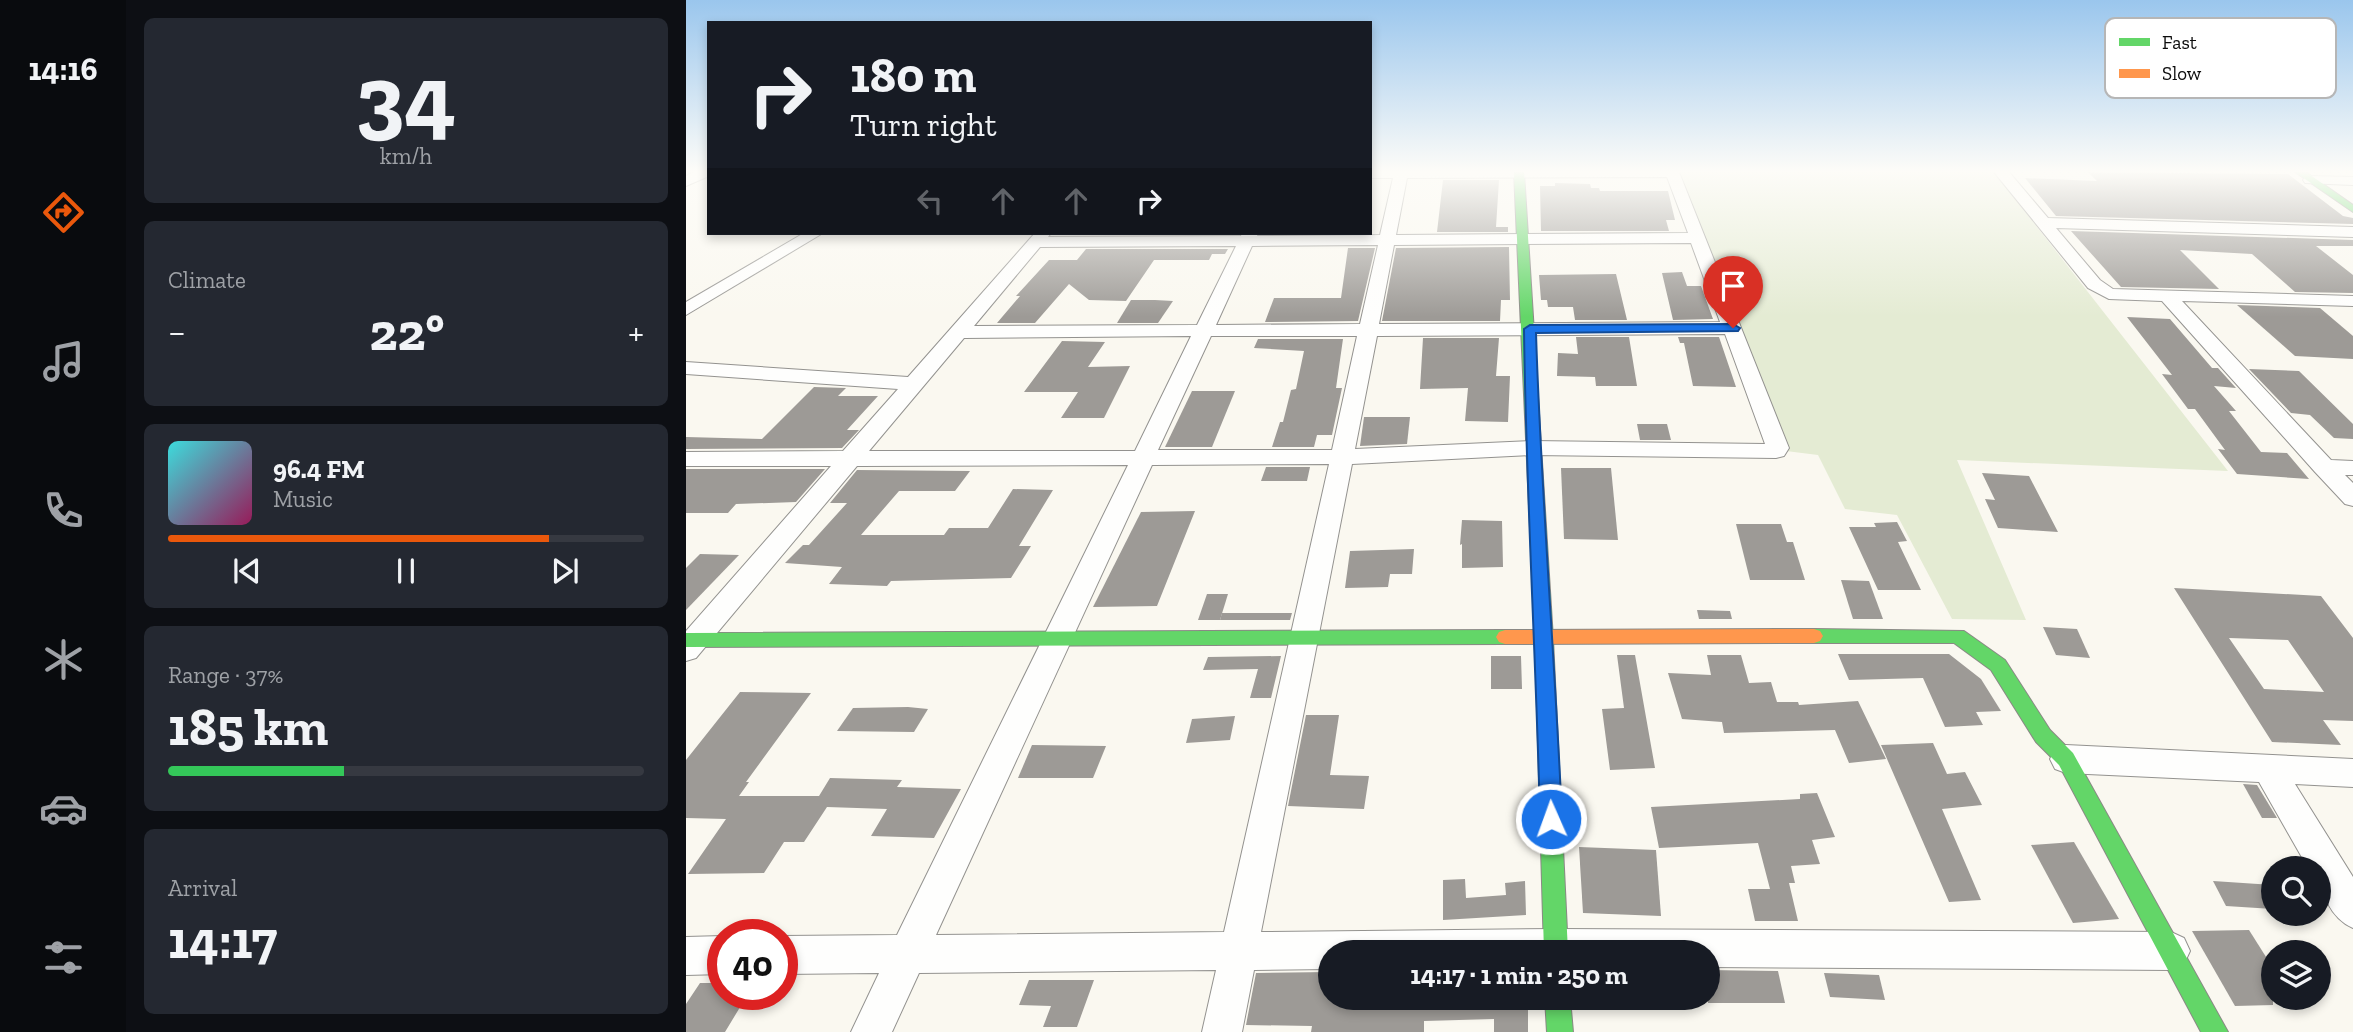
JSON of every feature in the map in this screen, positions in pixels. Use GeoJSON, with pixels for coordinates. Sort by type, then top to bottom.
{"type":"FeatureCollection","features":[{"type":"Feature","properties":{"kind":"street"},"geometry":{"type":"LineString","coordinates":[[1222,1032],[1391,220]]}},
{"type":"Feature","properties":{"kind":"street"},"geometry":{"type":"LineString","coordinates":[[1522,220],[1530,329],[1532,448],[1545,639],[1556,940]]}},
{"type":"Feature","properties":{"kind":"street"},"geometry":{"type":"LineString","coordinates":[[686,459],[1343,457],[1532,448],[1778,450],[1692,220]]}},
{"type":"Feature","properties":{"kind":"street"},"geometry":{"type":"LineString","coordinates":[[2041,220],[2094,284],[2109,294],[2353,301]]}},
{"type":"Feature","properties":{"kind":"street"},"geometry":{"type":"LineString","coordinates":[[2043,223],[2353,232]]}},
{"type":"Feature","properties":{"kind":"street"},"geometry":{"type":"LineString","coordinates":[[686,310],[812,235]]}},
{"type":"Feature","properties":{"kind":"street"},"geometry":{"type":"LineString","coordinates":[[689,643],[851,459],[1039,237],[1387,240],[1699,238]]}},
{"type":"Feature","properties":{"kind":"street"},"geometry":{"type":"LineString","coordinates":[[872,1032],[1248,237]]}},
{"type":"Feature","properties":{"kind":"street"},"geometry":{"type":"LineString","coordinates":[[2167,296],[2353,498]]}},
{"type":"Feature","properties":{"kind":"street"},"geometry":{"type":"LineString","coordinates":[[958,332],[1733,328]]}},
{"type":"Feature","properties":{"kind":"street"},"geometry":{"type":"LineString","coordinates":[[686,368],[913,384]]}},
{"type":"Feature","properties":{"kind":"street"},"geometry":{"type":"LineString","coordinates":[[2323,467],[2353,468]]}},
{"type":"Feature","properties":{"kind":"street"},"geometry":{"type":"LineString","coordinates":[[689,643],[1958,636],[1998,665],[2043,736],[2066,759],[2215,1032]]}},
{"type":"Feature","properties":{"kind":"street"},"geometry":{"type":"LineString","coordinates":[[2066,759],[2353,773]]}},
{"type":"Feature","properties":{"kind":"street"},"geometry":{"type":"LineString","coordinates":[[2268,769],[2353,910]]}},
{"type":"Feature","properties":{"kind":"street"},"geometry":{"type":"LineString","coordinates":[[798,955],[1318,950]]}},
{"type":"Feature","properties":{"kind":"street"},"geometry":{"type":"LineString","coordinates":[[1720,950],[2171,951]]}},
{"type":"Feature","properties":{"kind":"street"},"geometry":{"type":"LineString","coordinates":[[686,956],[707,955]]}},
{"type":"Feature","properties":{"kind":"street"},"geometry":{"type":"LineString","coordinates":[[1559,1010],[1560,1032]]}},
{"type":"Feature","properties":{"kind":"green space"},"geometry":{"type":"Polygon","coordinates":[[[1697,220],[2032,220],[2228,471],[1957,460],[2026,620],[1952,619],[1897,515],[1845,509],[1818,455],[1786,451],[1697,220]]]}},
{"type":"Feature","properties":{"kind":"building"},"geometry":{"type":"Polygon","coordinates":[[[1438,220],[1496,220],[1496,227],[1508,227],[1508,232],[1437,232],[1438,220]]]}},
{"type":"Feature","properties":{"kind":"building"},"geometry":{"type":"Polygon","coordinates":[[[1541,220],[1666,220],[1669,231],[1541,231],[1541,220]]]}},
{"type":"Feature","properties":{"kind":"building"},"geometry":{"type":"Polygon","coordinates":[[[2210,220],[2353,220],[2353,224],[2210,220]]]}},
{"type":"Feature","properties":{"kind":"building"},"geometry":{"type":"Polygon","coordinates":[[[2071,231],[2353,240],[2353,246],[2316,246],[2353,275],[2353,293],[2295,292],[2252,254],[2180,250],[2219,289],[2121,287],[2071,231]]]}},
{"type":"Feature","properties":{"kind":"building"},"geometry":{"type":"Polygon","coordinates":[[[1509,247],[1510,300],[1501,300],[1500,321],[1382,321],[1396,248],[1509,247]]]}},
{"type":"Feature","properties":{"kind":"building"},"geometry":{"type":"Polygon","coordinates":[[[1348,248],[1375,248],[1358,321],[1265,322],[1274,298],[1341,298],[1348,248]]]}},
{"type":"Feature","properties":{"kind":"building"},"geometry":{"type":"Polygon","coordinates":[[[1086,249],[1228,249],[1225,254],[1212,254],[1209,260],[1154,260],[1126,301],[1089,300],[1069,284],[1035,323],[997,323],[1020,296],[1016,296],[1049,260],[1077,260],[1086,249]]]}},
{"type":"Feature","properties":{"kind":"building"},"geometry":{"type":"Polygon","coordinates":[[[1682,272],[1687,286],[1701,286],[1713,319],[1673,320],[1662,273],[1682,272]]]}},
{"type":"Feature","properties":{"kind":"building"},"geometry":{"type":"Polygon","coordinates":[[[1616,274],[1627,320],[1575,320],[1573,307],[1548,307],[1547,300],[1541,300],[1539,275],[1616,274]]]}},
{"type":"Feature","properties":{"kind":"building"},"geometry":{"type":"Polygon","coordinates":[[[1131,300],[1173,301],[1158,323],[1117,323],[1131,300]]]}},
{"type":"Feature","properties":{"kind":"building"},"geometry":{"type":"Polygon","coordinates":[[[2237,305],[2320,308],[2353,336],[2353,359],[2295,356],[2237,305]]]}},
{"type":"Feature","properties":{"kind":"building"},"geometry":{"type":"Polygon","coordinates":[[[2127,317],[2170,319],[2212,368],[2218,368],[2236,388],[2214,386],[2236,411],[2229,411],[2261,452],[2287,453],[2309,479],[2237,474],[2218,449],[2225,450],[2195,409],[2188,409],[2162,374],[2172,375],[2127,317]]]}},
{"type":"Feature","properties":{"kind":"building"},"geometry":{"type":"Polygon","coordinates":[[[1576,337],[1629,337],[1637,386],[1596,386],[1595,377],[1557,376],[1558,353],[1578,354],[1576,337]]]}},
{"type":"Feature","properties":{"kind":"building"},"geometry":{"type":"Polygon","coordinates":[[[1678,337],[1719,337],[1736,387],[1693,386],[1684,343],[1680,343],[1678,337]]]}},
{"type":"Feature","properties":{"kind":"building"},"geometry":{"type":"Polygon","coordinates":[[[1423,338],[1499,338],[1496,376],[1510,376],[1508,422],[1465,421],[1468,388],[1420,389],[1423,338]]]}},
{"type":"Feature","properties":{"kind":"building"},"geometry":{"type":"Polygon","coordinates":[[[1258,339],[1343,339],[1336,388],[1342,388],[1332,435],[1317,435],[1314,447],[1272,447],[1280,422],[1283,422],[1291,390],[1296,389],[1304,351],[1254,348],[1258,339]]]}},
{"type":"Feature","properties":{"kind":"building"},"geometry":{"type":"Polygon","coordinates":[[[1062,341],[1105,342],[1088,367],[1130,366],[1104,418],[1061,418],[1078,392],[1024,392],[1062,341]]]}},
{"type":"Feature","properties":{"kind":"building"},"geometry":{"type":"Polygon","coordinates":[[[2249,369],[2299,371],[2353,424],[2353,439],[2334,438],[2310,415],[2291,413],[2249,369]]]}},
{"type":"Feature","properties":{"kind":"building"},"geometry":{"type":"Polygon","coordinates":[[[814,387],[846,388],[838,396],[878,396],[847,430],[859,430],[842,448],[686,449],[686,437],[762,439],[814,387]]]}},
{"type":"Feature","properties":{"kind":"building"},"geometry":{"type":"Polygon","coordinates":[[[1192,391],[1235,391],[1212,447],[1165,447],[1192,391]]]}},
{"type":"Feature","properties":{"kind":"building"},"geometry":{"type":"Polygon","coordinates":[[[1364,417],[1410,417],[1407,444],[1360,446],[1364,417]]]}},
{"type":"Feature","properties":{"kind":"building"},"geometry":{"type":"Polygon","coordinates":[[[1637,424],[1667,424],[1671,440],[1640,440],[1637,424]]]}},
{"type":"Feature","properties":{"kind":"building"},"geometry":{"type":"Polygon","coordinates":[[[1266,467],[1310,467],[1307,481],[1261,481],[1266,467]]]}},
{"type":"Feature","properties":{"kind":"building"},"geometry":{"type":"Polygon","coordinates":[[[1561,468],[1611,468],[1618,540],[1564,539],[1561,468]]]}},
{"type":"Feature","properties":{"kind":"building"},"geometry":{"type":"Polygon","coordinates":[[[686,469],[825,469],[796,502],[736,504],[728,513],[686,513],[686,469]]]}},
{"type":"Feature","properties":{"kind":"building"},"geometry":{"type":"Polygon","coordinates":[[[857,470],[970,471],[955,491],[899,491],[861,535],[944,535],[949,528],[988,528],[1013,489],[1053,490],[1019,546],[1031,546],[1011,578],[891,581],[887,586],[829,584],[842,567],[785,563],[803,545],[809,545],[847,503],[830,503],[857,470]]]}},
{"type":"Feature","properties":{"kind":"building"},"geometry":{"type":"Polygon","coordinates":[[[1982,473],[2029,476],[2058,532],[1998,528],[1985,499],[1995,500],[1982,473]]]}},
{"type":"Feature","properties":{"kind":"building"},"geometry":{"type":"Polygon","coordinates":[[[1195,511],[1157,606],[1093,607],[1141,512],[1195,511]]]}},
{"type":"Feature","properties":{"kind":"building"},"geometry":{"type":"Polygon","coordinates":[[[1462,520],[1502,521],[1503,567],[1462,568],[1462,520]]]}},
{"type":"Feature","properties":{"kind":"building"},"geometry":{"type":"Polygon","coordinates":[[[1897,522],[1907,541],[1898,542],[1921,590],[1878,590],[1849,527],[1876,527],[1874,523],[1897,522]]]}},
{"type":"Feature","properties":{"kind":"building"},"geometry":{"type":"Polygon","coordinates":[[[1736,524],[1781,524],[1787,542],[1793,542],[1805,580],[1750,580],[1736,524]]]}},
{"type":"Feature","properties":{"kind":"building"},"geometry":{"type":"Polygon","coordinates":[[[1414,549],[1412,574],[1390,574],[1388,587],[1345,588],[1350,551],[1414,549]]]}},
{"type":"Feature","properties":{"kind":"building"},"geometry":{"type":"Polygon","coordinates":[[[700,554],[739,555],[686,610],[686,568],[700,554]]]}},
{"type":"Feature","properties":{"kind":"building"},"geometry":{"type":"Polygon","coordinates":[[[1841,580],[1869,581],[1883,619],[1853,619],[1841,580]]]}},
{"type":"Feature","properties":{"kind":"building"},"geometry":{"type":"Polygon","coordinates":[[[2174,588],[2321,596],[2353,638],[2353,721],[2323,720],[2341,745],[2272,742],[2174,588]],[[2229,638],[2264,689],[2324,692],[2288,640],[2229,638]]]}},
{"type":"Feature","properties":{"kind":"building"},"geometry":{"type":"Polygon","coordinates":[[[1207,594],[1228,594],[1220,620],[1198,620],[1207,594]]]}},
{"type":"Feature","properties":{"kind":"building"},"geometry":{"type":"Polygon","coordinates":[[[1697,610],[1730,611],[1732,619],[1699,619],[1697,610]]]}},
{"type":"Feature","properties":{"kind":"building"},"geometry":{"type":"Polygon","coordinates":[[[1222,613],[1292,613],[1290,620],[1220,620],[1222,613]]]}},
{"type":"Feature","properties":{"kind":"building"},"geometry":{"type":"Polygon","coordinates":[[[2043,627],[2077,629],[2090,658],[2056,655],[2043,627]]]}},
{"type":"Feature","properties":{"kind":"building"},"geometry":{"type":"Polygon","coordinates":[[[1838,654],[1949,654],[1981,679],[2001,711],[1976,712],[1983,725],[1945,727],[1923,678],[1849,680],[1838,654]]]}},
{"type":"Feature","properties":{"kind":"building"},"geometry":{"type":"Polygon","coordinates":[[[1617,655],[1635,655],[1655,768],[1610,770],[1602,709],[1624,708],[1617,655]]]}},
{"type":"Feature","properties":{"kind":"building"},"geometry":{"type":"Polygon","coordinates":[[[1707,655],[1741,655],[1749,683],[1771,682],[1777,702],[1798,702],[1799,705],[1858,701],[1886,759],[1849,763],[1835,730],[1724,733],[1722,722],[1682,719],[1668,673],[1711,675],[1707,655]]]}},
{"type":"Feature","properties":{"kind":"building"},"geometry":{"type":"Polygon","coordinates":[[[1281,656],[1271,698],[1250,698],[1258,669],[1203,670],[1208,657],[1281,656]]]}},
{"type":"Feature","properties":{"kind":"building"},"geometry":{"type":"Polygon","coordinates":[[[1491,656],[1521,656],[1522,689],[1491,689],[1491,656]]]}},
{"type":"Feature","properties":{"kind":"building"},"geometry":{"type":"Polygon","coordinates":[[[740,692],[811,693],[746,782],[749,782],[739,796],[819,796],[830,778],[902,780],[897,787],[961,789],[934,838],[871,836],[887,809],[827,807],[804,842],[784,842],[764,873],[688,874],[726,819],[686,818],[686,760],[740,692]]]}},
{"type":"Feature","properties":{"kind":"building"},"geometry":{"type":"Polygon","coordinates":[[[853,708],[928,709],[914,732],[837,731],[853,708]]]}},
{"type":"Feature","properties":{"kind":"building"},"geometry":{"type":"Polygon","coordinates":[[[1306,715],[1339,715],[1330,775],[1369,776],[1364,809],[1288,806],[1306,715]]]}},
{"type":"Feature","properties":{"kind":"building"},"geometry":{"type":"Polygon","coordinates":[[[1235,716],[1230,740],[1186,743],[1192,719],[1235,716]]]}},
{"type":"Feature","properties":{"kind":"building"},"geometry":{"type":"Polygon","coordinates":[[[1933,743],[1947,774],[1965,772],[1982,805],[1942,809],[1981,900],[1949,902],[1881,745],[1933,743]]]}},
{"type":"Feature","properties":{"kind":"building"},"geometry":{"type":"Polygon","coordinates":[[[1032,745],[1106,746],[1093,778],[1018,778],[1032,745]]]}},
{"type":"Feature","properties":{"kind":"building"},"geometry":{"type":"Polygon","coordinates":[[[2243,784],[2257,785],[2277,818],[2262,818],[2243,784]]]}},
{"type":"Feature","properties":{"kind":"building"},"geometry":{"type":"Polygon","coordinates":[[[1817,793],[1835,837],[1812,840],[1820,864],[1791,866],[1795,883],[1789,883],[1798,921],[1755,921],[1748,889],[1770,889],[1758,843],[1659,848],[1651,807],[1800,799],[1800,794],[1817,793]]]}},
{"type":"Feature","properties":{"kind":"building"},"geometry":{"type":"Polygon","coordinates":[[[2074,842],[2119,919],[2073,923],[2031,845],[2074,842]]]}},
{"type":"Feature","properties":{"kind":"building"},"geometry":{"type":"Polygon","coordinates":[[[1579,847],[1656,850],[1661,916],[1583,913],[1579,847]]]}},
{"type":"Feature","properties":{"kind":"building"},"geometry":{"type":"Polygon","coordinates":[[[1465,879],[1466,898],[1506,895],[1505,883],[1525,881],[1526,915],[1443,920],[1443,880],[1465,879]]]}},
{"type":"Feature","properties":{"kind":"building"},"geometry":{"type":"Polygon","coordinates":[[[2213,881],[2261,884],[2261,908],[2226,906],[2213,881]]]}},
{"type":"Feature","properties":{"kind":"building"},"geometry":{"type":"Polygon","coordinates":[[[2249,930],[2261,949],[2261,1005],[2235,1006],[2192,931],[2249,930]]]}},
{"type":"Feature","properties":{"kind":"building"},"geometry":{"type":"Polygon","coordinates":[[[1720,970],[1778,971],[1785,1003],[1720,1003],[1720,970]]]}},
{"type":"Feature","properties":{"kind":"building"},"geometry":{"type":"Polygon","coordinates":[[[1318,972],[1318,1010],[1528,1010],[1528,1032],[1494,1032],[1494,1019],[1424,1021],[1424,1032],[1311,1032],[1312,1026],[1246,1025],[1256,973],[1318,972]]]}},
{"type":"Feature","properties":{"kind":"building"},"geometry":{"type":"Polygon","coordinates":[[[1824,973],[1879,975],[1885,1000],[1830,997],[1824,973]]]}},
{"type":"Feature","properties":{"kind":"building"},"geometry":{"type":"Polygon","coordinates":[[[1029,980],[1094,980],[1077,1027],[1043,1027],[1051,1006],[1019,1005],[1029,980]]]}},
{"type":"Feature","properties":{"kind":"building"},"geometry":{"type":"Polygon","coordinates":[[[700,983],[707,983],[707,1010],[738,1010],[725,1032],[686,1032],[686,1004],[700,983]]]}},
{"type":"Feature","properties":{"kind":"traffic: fast"},"geometry":{"type":"LineString","coordinates":[[1522,220],[1544,639],[1556,940]]}},
{"type":"Feature","properties":{"kind":"traffic: fast"},"geometry":{"type":"LineString","coordinates":[[1814,636],[1958,636],[1998,665],[2043,736],[2066,759],[2215,1032]]}},
{"type":"Feature","properties":{"kind":"traffic: fast"},"geometry":{"type":"LineString","coordinates":[[686,640],[1505,637]]}},
{"type":"Feature","properties":{"kind":"traffic: fast"},"geometry":{"type":"LineString","coordinates":[[1559,1010],[1560,1032]]}},
{"type":"Feature","properties":{"kind":"traffic: slow"},"geometry":{"type":"LineString","coordinates":[[1505,637],[1814,636]]}},
{"type":"Feature","properties":{"kind":"route"},"geometry":{"type":"LineString","coordinates":[[1551,819],[1545,639],[1532,448],[1530,329],[1733,328]]}}]}
